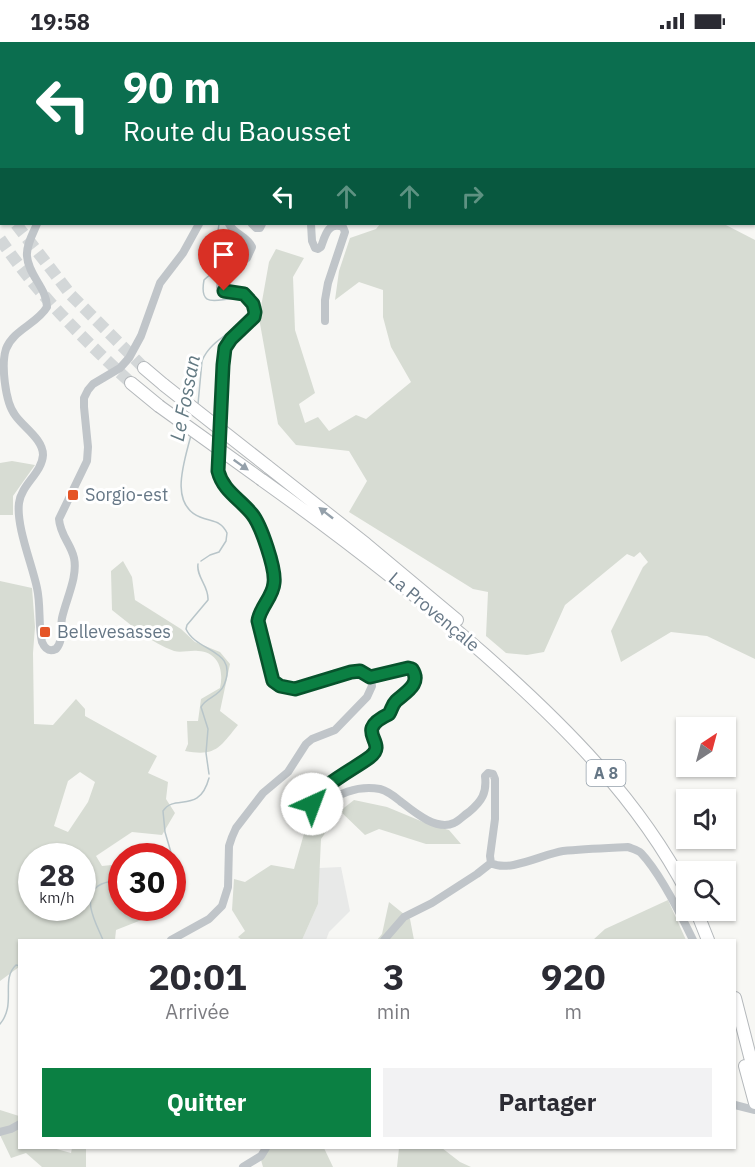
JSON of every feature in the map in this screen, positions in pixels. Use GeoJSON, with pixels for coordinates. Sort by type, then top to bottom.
{"type":"FeatureCollection","features":[{"type":"Feature","properties":{"kind":"highway","name":"La Provençale"},"geometry":{"type":"LineString","coordinates":[[144,368],[267,466],[572,725],[621,778],[656,823],[679,861]]}},
{"type":"Feature","properties":{"kind":"highway","name":"La Provençale"},"geometry":{"type":"LineString","coordinates":[[131,383],[159,406],[418,592]]}},
{"type":"Feature","properties":{"kind":"highway","name":"La Provençale"},"geometry":{"type":"LineString","coordinates":[[505,668],[574,738],[623,793],[650,828],[676,873]]}},
{"type":"Feature","properties":{"kind":"highway"},"geometry":{"type":"LineString","coordinates":[[700,921],[708,939]]}},
{"type":"Feature","properties":{"kind":"highway"},"geometry":{"type":"LineString","coordinates":[[709,921],[717,939]]}},
{"type":"Feature","properties":{"kind":"highway"},"geometry":{"type":"LineString","coordinates":[[736,1002],[755,1076]]}},
{"type":"Feature","properties":{"kind":"highway"},"geometry":{"type":"LineString","coordinates":[[736,1032],[754,1099]]}},
{"type":"Feature","properties":{"kind":"street"},"geometry":{"type":"LineString","coordinates":[[37,225],[28,247],[27,257],[43,292],[46,307],[8,344],[4,357],[6,392],[10,408],[39,443],[42,450],[41,463],[20,495],[19,513],[37,588],[42,642],[45,648],[51,650],[56,649],[60,644],[62,620],[75,574],[75,560],[59,527],[59,519],[87,461],[84,398],[93,384],[120,368],[129,358],[141,336],[160,283],[183,253],[198,225]]}},
{"type":"Feature","properties":{"kind":"street"},"geometry":{"type":"LineString","coordinates":[[230,225],[233,230],[249,240],[252,247],[247,258],[221,278],[220,288],[224,291],[244,294],[253,304],[255,312],[254,317],[225,348],[218,471],[223,485],[252,513],[258,523],[272,566],[275,582],[259,614],[258,621],[267,652],[270,674],[273,681],[280,686],[295,689],[360,671],[370,677],[408,668],[412,669],[416,678],[410,690],[394,702],[389,714],[372,724],[370,730],[376,745],[372,755],[326,787],[313,799],[312,804],[320,807],[343,792],[355,789],[382,790],[433,822],[449,824],[456,822],[481,801],[487,788],[485,776],[488,772],[493,774],[495,779],[495,819],[491,863],[439,898],[405,917],[385,939]]}},
{"type":"Feature","properties":{"kind":"street"},"geometry":{"type":"LineString","coordinates":[[311,225],[312,241],[318,249],[321,247],[326,232],[337,225]]}},
{"type":"Feature","properties":{"kind":"street"},"geometry":{"type":"LineString","coordinates":[[325,321],[328,283],[342,243],[345,225]]}},
{"type":"Feature","properties":{"kind":"street"},"geometry":{"type":"LineString","coordinates":[[173,939],[209,920],[222,906],[228,887],[229,846],[236,828],[263,793],[288,772],[306,744],[312,739],[335,730],[367,697],[372,686],[370,677]]}},
{"type":"Feature","properties":{"kind":"street"},"geometry":{"type":"LineString","coordinates":[[491,863],[501,867],[510,866],[562,851],[628,847],[636,850],[641,853],[673,901],[692,939]]}},
{"type":"Feature","properties":{"kind":"street"},"geometry":{"type":"LineString","coordinates":[[736,1105],[755,1110]]}},
{"type":"Feature","properties":{"kind":"street"},"geometry":{"type":"LineString","coordinates":[[0,1132],[18,1125]]}},
{"type":"Feature","properties":{"kind":"street"},"geometry":{"type":"LineString","coordinates":[[243,1167],[261,1156],[265,1149]]}},
{"type":"Feature","properties":{"kind":"shaded area"},"geometry":{"type":"Polygon","coordinates":[[[379,225],[726,225],[755,240],[755,659],[707,636],[671,632],[621,662],[611,631],[643,567],[648,562],[640,552],[634,557],[627,554],[565,605],[544,652],[527,655],[506,653],[486,636],[488,592],[473,589],[349,512],[367,481],[349,451],[296,445],[278,424],[259,318],[269,262],[276,249],[304,258],[293,277],[295,330],[315,393],[299,404],[305,423],[318,417],[329,431],[356,415],[366,419],[411,382],[391,347],[383,317],[383,290],[359,282],[335,300],[339,271],[350,238],[376,229],[379,225]]]}},
{"type":"Feature","properties":{"kind":"shaded area"},"geometry":{"type":"Polygon","coordinates":[[[12,461],[35,465],[13,496],[13,515],[0,515],[0,463],[12,461]]]}},
{"type":"Feature","properties":{"kind":"shaded area"},"geometry":{"type":"Polygon","coordinates":[[[123,561],[132,577],[135,600],[181,629],[195,642],[220,652],[230,664],[220,711],[238,725],[221,744],[211,751],[195,753],[185,751],[188,744],[187,721],[198,721],[201,699],[220,688],[221,675],[218,664],[211,655],[205,652],[177,652],[166,648],[112,610],[111,571],[123,561]]]}},
{"type":"Feature","properties":{"kind":"shaded area"},"geometry":{"type":"Polygon","coordinates":[[[0,581],[32,588],[35,627],[34,724],[53,725],[76,699],[85,709],[85,716],[157,756],[148,773],[168,782],[166,799],[175,813],[162,835],[132,832],[116,843],[108,843],[108,848],[96,856],[102,866],[108,865],[108,921],[139,921],[116,930],[115,939],[18,939],[18,968],[0,981],[0,581]],[[80,772],[68,781],[54,826],[68,832],[88,802],[95,782],[80,772]]]}},
{"type":"Feature","properties":{"kind":"shaded area"},"geometry":{"type":"Polygon","coordinates":[[[354,800],[387,807],[449,830],[461,844],[426,844],[379,829],[365,835],[340,811],[354,800]]]}},
{"type":"Feature","properties":{"kind":"shaded area"},"geometry":{"type":"Polygon","coordinates":[[[323,815],[333,822],[321,839],[318,904],[302,939],[241,939],[238,937],[245,931],[232,910],[234,879],[245,882],[271,865],[294,869],[309,816],[323,815]]]}},
{"type":"Feature","properties":{"kind":"shaded area"},"geometry":{"type":"Polygon","coordinates":[[[341,867],[350,911],[329,932],[326,939],[302,939],[318,904],[319,868],[341,867]]]}},
{"type":"Feature","properties":{"kind":"shaded area"},"geometry":{"type":"Polygon","coordinates":[[[668,900],[686,939],[594,939],[605,929],[668,900]]]}},
{"type":"Feature","properties":{"kind":"shaded area"},"geometry":{"type":"Polygon","coordinates":[[[389,902],[410,919],[414,939],[378,939],[382,934],[389,902]]]}},
{"type":"Feature","properties":{"kind":"shaded area"},"geometry":{"type":"Polygon","coordinates":[[[0,1110],[18,1116],[18,1149],[57,1149],[71,1153],[72,1149],[86,1149],[86,1167],[42,1167],[26,1153],[11,1158],[0,1135],[0,1110]]]}},
{"type":"Feature","properties":{"kind":"shaded area"},"geometry":{"type":"Polygon","coordinates":[[[269,1149],[324,1149],[333,1167],[263,1167],[261,1160],[269,1149]]]}},
{"type":"Feature","properties":{"kind":"shaded area"},"geometry":{"type":"Polygon","coordinates":[[[399,1149],[443,1149],[471,1167],[397,1167],[399,1149]]]}},
{"type":"Feature","properties":{"kind":"waterway","name":"Le Fossan"},"geometry":{"type":"LineString","coordinates":[[198,404],[202,361],[206,353],[241,323],[250,311],[245,303],[238,299],[213,301],[207,299],[203,292],[204,280],[236,260],[245,250],[244,245],[218,231],[219,225]]}},
{"type":"Feature","properties":{"kind":"waterway","name":"Le Fossan"},"geometry":{"type":"LineString","coordinates":[[191,435],[181,480],[184,502],[190,511],[219,524],[227,533],[226,541],[219,552],[201,561]]}},
{"type":"Feature","properties":{"kind":"waterway","name":"Le Fossan"},"geometry":{"type":"LineString","coordinates":[[198,564],[208,600],[186,629],[191,637],[221,658],[226,664],[227,673],[222,689],[201,707],[208,729],[206,753],[209,774]]}},
{"type":"Feature","properties":{"kind":"waterway","name":"Le Fossan"},"geometry":{"type":"LineString","coordinates":[[168,843],[163,811],[174,803],[187,802],[199,796],[205,789],[209,778]]}},
{"type":"Feature","properties":{"kind":"waterway","name":"Le Fossan"},"geometry":{"type":"LineString","coordinates":[[103,939],[94,920],[91,898],[98,886],[108,882]]}},
{"type":"Feature","properties":{"kind":"waterway"},"geometry":{"type":"LineString","coordinates":[[0,1024],[7,1008],[11,971],[18,966]]}},
{"type":"Feature","properties":{"kind":"tunnel"},"geometry":{"type":"LineString","coordinates":[[17,225],[71,295],[144,368]]}},
{"type":"Feature","properties":{"kind":"tunnel"},"geometry":{"type":"LineString","coordinates":[[0,239],[61,315],[131,383]]}},
{"type":"Feature","properties":{"kind":"place","name":"Sorgio-est"},"geometry":{"type":"Point","coordinates":[73,495]}},
{"type":"Feature","properties":{"kind":"place","name":"Bellevesasses"},"geometry":{"type":"Point","coordinates":[45,632]}},
{"type":"Feature","properties":{"kind":"route"},"geometry":{"type":"LineString","coordinates":[[224,291],[244,294],[253,304],[255,312],[254,317],[225,348],[218,471],[223,485],[252,513],[258,523],[272,566],[275,582],[259,614],[258,621],[273,681],[287,689],[295,689],[351,672],[360,671],[370,677],[408,668],[412,669],[416,678],[410,690],[394,702],[389,714],[372,724],[370,730],[376,745],[372,755],[326,787],[313,799],[312,804]]}}]}
